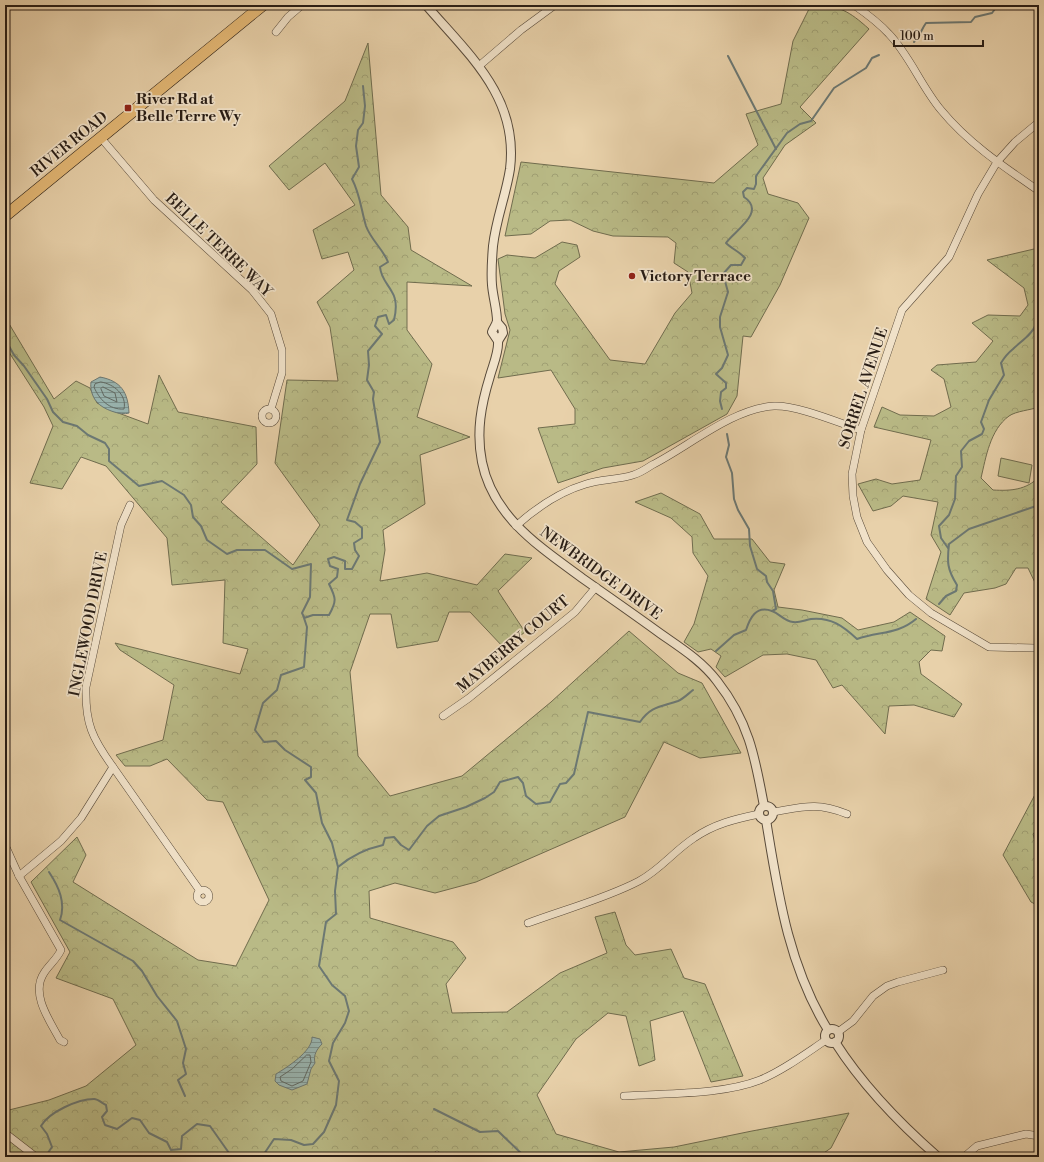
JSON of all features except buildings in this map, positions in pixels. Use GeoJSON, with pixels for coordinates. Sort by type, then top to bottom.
{"type":"FeatureCollection","features":[{"type":"Feature","properties":{"kind":"main road","name":"RIVER ROAD"},"geometry":{"type":"LineString","coordinates":[[5,216],[263,5]]}},
{"type":"Feature","properties":{"kind":"street"},"geometry":{"type":"LineString","coordinates":[[276,32],[288,17],[302,5]]}},
{"type":"Feature","properties":{"kind":"street","name":"NEWBRIDGE DRIVE"},"geometry":{"type":"LineString","coordinates":[[426,5],[479,66],[493,85],[506,115],[510,134],[511,152],[509,171],[497,221],[493,246],[492,283],[497,322],[504,332],[498,341],[482,401],[478,437],[482,463],[490,488],[501,508],[516,526],[540,547],[690,654],[717,680],[736,708],[750,737],[756,759],[764,806]]}},
{"type":"Feature","properties":{"kind":"street"},"geometry":{"type":"LineString","coordinates":[[479,66],[521,30],[555,5]]}},
{"type":"Feature","properties":{"kind":"street"},"geometry":{"type":"LineString","coordinates":[[854,5],[890,34],[941,110],[974,144],[1039,191]]}},
{"type":"Feature","properties":{"kind":"street","name":"SORREL AVENUE"},"geometry":{"type":"LineString","coordinates":[[1039,122],[1015,142],[997,162],[976,198],[948,257],[902,310],[861,430],[852,474],[853,496],[857,517],[867,542],[887,570],[909,595],[931,612],[989,647],[1035,648],[1039,646]]}},
{"type":"Feature","properties":{"kind":"street","name":"BELLE TERRE WAY"},"geometry":{"type":"LineString","coordinates":[[101,138],[154,200],[252,290],[271,314],[282,350],[282,373],[271,409]]}},
{"type":"Feature","properties":{"kind":"street"},"geometry":{"type":"LineString","coordinates":[[516,526],[532,512],[560,494],[587,484],[634,475],[738,415],[757,408],[774,406],[790,407],[861,430]]}},
{"type":"Feature","properties":{"kind":"street","name":"INGLEWOOD DRIVE"},"geometry":{"type":"LineString","coordinates":[[130,505],[121,525],[86,687],[85,707],[91,734],[200,891]]}},
{"type":"Feature","properties":{"kind":"street","name":"MAYBERRY COURT"},"geometry":{"type":"LineString","coordinates":[[443,716],[469,698],[575,612],[596,587]]}},
{"type":"Feature","properties":{"kind":"street"},"geometry":{"type":"LineString","coordinates":[[19,876],[61,841],[81,818],[113,767]]}},
{"type":"Feature","properties":{"kind":"street"},"geometry":{"type":"LineString","coordinates":[[759,814],[760,810],[764,806],[770,807],[773,812]]}},
{"type":"Feature","properties":{"kind":"street"},"geometry":{"type":"LineString","coordinates":[[773,812],[816,806],[829,807],[847,814]]}},
{"type":"Feature","properties":{"kind":"street"},"geometry":{"type":"LineString","coordinates":[[766,820],[771,818],[773,812]]}},
{"type":"Feature","properties":{"kind":"street"},"geometry":{"type":"LineString","coordinates":[[759,814],[761,818],[766,820]]}},
{"type":"Feature","properties":{"kind":"street"},"geometry":{"type":"LineString","coordinates":[[528,922],[639,881],[658,868],[693,838],[714,825],[732,819],[759,814]]}},
{"type":"Feature","properties":{"kind":"street"},"geometry":{"type":"LineString","coordinates":[[766,820],[781,909],[788,936],[810,996],[828,1030]]}},
{"type":"Feature","properties":{"kind":"street"},"geometry":{"type":"LineString","coordinates":[[5,845],[19,876],[61,950],[43,974],[39,992],[42,1006],[60,1040],[64,1042]]}},
{"type":"Feature","properties":{"kind":"street"},"geometry":{"type":"LineString","coordinates":[[838,1032],[853,1021],[874,996],[887,986],[943,970]]}},
{"type":"Feature","properties":{"kind":"street"},"geometry":{"type":"LineString","coordinates":[[828,1030],[834,1029],[838,1032]]}},
{"type":"Feature","properties":{"kind":"street"},"geometry":{"type":"LineString","coordinates":[[826,1040],[825,1036],[828,1030]]}},
{"type":"Feature","properties":{"kind":"street"},"geometry":{"type":"LineString","coordinates":[[835,1042],[838,1039],[838,1032]]}},
{"type":"Feature","properties":{"kind":"street"},"geometry":{"type":"LineString","coordinates":[[826,1040],[831,1043],[835,1042]]}},
{"type":"Feature","properties":{"kind":"street"},"geometry":{"type":"LineString","coordinates":[[624,1096],[718,1089],[745,1085],[777,1071],[826,1040]]}},
{"type":"Feature","properties":{"kind":"street"},"geometry":{"type":"LineString","coordinates":[[835,1042],[876,1097],[912,1134],[938,1157]]}},
{"type":"Feature","properties":{"kind":"street"},"geometry":{"type":"LineString","coordinates":[[5,1133],[36,1157]]}},
{"type":"Feature","properties":{"kind":"street"},"geometry":{"type":"LineString","coordinates":[[964,1157],[977,1146],[1026,1134],[1039,1136]]}},
{"type":"Feature","properties":{"kind":"green space"},"geometry":{"type":"Polygon","coordinates":[[[811,5],[829,6],[843,10],[869,29],[800,107],[816,123],[785,145],[763,178],[768,194],[798,203],[809,218],[780,285],[751,337],[743,336],[737,396],[727,414],[643,461],[603,468],[558,483],[538,428],[575,424],[575,409],[551,370],[498,378],[510,330],[505,314],[498,259],[507,255],[535,258],[562,242],[577,245],[580,257],[559,271],[555,284],[610,360],[645,364],[675,313],[692,293],[688,272],[674,263],[676,243],[668,237],[613,236],[593,231],[570,220],[550,221],[531,234],[505,236],[521,162],[714,183],[758,145],[746,114],[781,104],[793,41],[811,5]]]}},
{"type":"Feature","properties":{"kind":"green space"},"geometry":{"type":"Polygon","coordinates":[[[368,43],[381,195],[408,227],[411,250],[472,286],[407,282],[407,330],[432,364],[417,417],[470,437],[420,455],[425,504],[383,530],[385,550],[380,581],[427,573],[477,585],[505,554],[532,558],[498,591],[525,632],[504,648],[470,612],[449,612],[438,641],[397,648],[391,614],[370,614],[350,672],[358,756],[390,796],[462,776],[551,702],[629,631],[678,673],[702,683],[741,753],[700,758],[664,742],[625,817],[476,882],[435,893],[395,883],[369,891],[370,918],[453,942],[466,958],[446,984],[452,1013],[507,1012],[560,973],[607,953],[595,917],[615,912],[626,945],[635,955],[671,949],[684,978],[705,984],[743,1076],[711,1082],[683,1011],[650,1021],[655,1060],[639,1066],[626,1016],[608,1013],[576,1039],[537,1095],[556,1134],[619,1152],[674,1147],[849,1113],[831,1148],[818,1157],[7,1157],[9,1152],[5,1149],[5,1111],[49,1100],[86,1086],[136,1045],[113,999],[56,978],[70,952],[31,882],[77,837],[86,855],[73,882],[198,960],[236,966],[269,900],[223,802],[207,800],[167,759],[150,766],[125,766],[116,755],[163,740],[174,685],[120,650],[115,643],[240,674],[248,649],[223,643],[225,580],[172,585],[167,538],[106,466],[81,457],[62,489],[30,483],[53,426],[44,407],[5,346],[5,317],[54,399],[76,381],[90,388],[97,403],[113,411],[148,424],[159,375],[178,412],[256,427],[257,464],[221,502],[293,565],[320,525],[275,463],[287,380],[338,381],[330,327],[317,302],[354,270],[348,252],[322,259],[313,230],[355,205],[325,163],[289,190],[269,166],[345,101],[368,43]]]}},
{"type":"Feature","properties":{"kind":"green space"},"geometry":{"type":"Polygon","coordinates":[[[1034,249],[1039,252],[1039,407],[1012,414],[997,429],[990,444],[981,478],[993,490],[1006,490],[1018,489],[1029,485],[1039,477],[1039,591],[1028,568],[1016,568],[1006,584],[995,588],[964,593],[950,615],[926,599],[941,552],[931,535],[938,502],[903,496],[891,506],[873,511],[858,484],[876,479],[892,484],[920,480],[931,440],[874,427],[882,407],[900,415],[934,416],[951,407],[944,379],[931,370],[937,365],[976,362],[993,341],[972,323],[988,315],[1020,316],[1028,305],[1024,288],[987,260],[1034,249]]]}},
{"type":"Feature","properties":{"kind":"green space"},"geometry":{"type":"Polygon","coordinates":[[[1001,458],[1032,465],[1029,483],[998,476],[1001,458]]]}},
{"type":"Feature","properties":{"kind":"green space"},"geometry":{"type":"Polygon","coordinates":[[[661,493],[700,514],[714,539],[752,539],[770,562],[785,564],[774,590],[778,607],[842,618],[858,630],[894,622],[910,612],[945,636],[942,651],[931,650],[919,662],[921,674],[962,704],[954,717],[914,705],[889,706],[885,734],[842,685],[833,688],[816,660],[787,654],[763,655],[725,677],[716,667],[721,656],[711,649],[698,652],[684,642],[694,624],[708,576],[693,553],[692,537],[671,518],[635,502],[661,493]]]}},
{"type":"Feature","properties":{"kind":"green space"},"geometry":{"type":"Polygon","coordinates":[[[1039,787],[1039,906],[1031,902],[1003,855],[1039,787]]]}},
{"type":"Feature","properties":{"kind":"green space"},"geometry":{"type":"Polygon","coordinates":[[[1039,827],[1039,855],[1033,834],[1039,827]]]}},
{"type":"Feature","properties":{"kind":"water"},"geometry":{"type":"Polygon","coordinates":[[[100,377],[113,381],[122,389],[127,399],[129,413],[121,414],[99,405],[94,398],[91,382],[100,377]]]}},
{"type":"Feature","properties":{"kind":"water"},"geometry":{"type":"Polygon","coordinates":[[[312,1037],[320,1039],[322,1044],[316,1052],[315,1063],[311,1069],[307,1084],[292,1090],[279,1085],[275,1081],[276,1074],[304,1053],[311,1042],[312,1037]]]}},
{"type":"Feature","properties":{"kind":"waterway"},"geometry":{"type":"LineString","coordinates":[[914,42],[926,23],[971,22],[975,17],[992,13],[998,5]]}},
{"type":"Feature","properties":{"kind":"waterway"},"geometry":{"type":"LineString","coordinates":[[722,409],[720,401],[721,392],[726,388],[726,383],[716,374],[722,368],[728,355],[720,327],[720,317],[728,292],[723,274],[731,265],[741,265],[745,258],[726,243],[751,215],[752,209],[750,203],[744,197],[743,192],[747,188],[754,189],[756,184],[756,176],[787,133],[800,124],[811,121],[834,88],[866,68],[872,58],[879,55]]}},
{"type":"Feature","properties":{"kind":"waterway"},"geometry":{"type":"LineString","coordinates":[[728,56],[776,149]]}},
{"type":"Feature","properties":{"kind":"waterway"},"geometry":{"type":"LineString","coordinates":[[262,1157],[274,1139],[291,1140],[304,1145],[313,1144],[324,1132],[336,1105],[339,1081],[329,1061],[333,1043],[345,1023],[349,1011],[345,996],[332,985],[319,966],[326,922],[336,914],[335,891],[338,867],[332,843],[322,823],[316,793],[305,780],[311,777],[311,767],[285,750],[276,741],[264,742],[255,730],[263,703],[277,690],[281,675],[304,667],[307,627],[304,618],[313,615],[329,615],[333,606],[335,600],[329,584],[337,577],[338,569],[330,566],[328,559],[334,557],[345,561],[345,569],[352,569],[359,556],[355,550],[354,543],[362,538],[362,528],[355,522],[347,520],[360,484],[380,442],[373,399],[374,392],[367,380],[369,365],[368,351],[382,334],[375,326],[378,317],[386,315],[389,324],[394,320],[396,306],[394,295],[383,277],[380,267],[388,262],[368,231],[357,190],[352,179],[359,167],[356,146],[358,130],[363,123],[365,106],[363,86]]}},
{"type":"Feature","properties":{"kind":"waterway"},"geometry":{"type":"LineString","coordinates":[[948,548],[941,538],[939,526],[949,515],[955,499],[956,476],[962,467],[961,451],[969,441],[982,434],[984,429],[981,422],[989,400],[1004,375],[1001,363],[1009,352],[1029,335],[1036,324],[1038,317],[1037,276],[1039,269]]}},
{"type":"Feature","properties":{"kind":"waterway"},"geometry":{"type":"LineString","coordinates":[[5,339],[14,355],[24,366],[47,399],[53,412],[63,422],[77,426],[88,435],[105,443],[109,449],[109,461],[139,486],[162,481],[184,495],[191,505],[193,517],[201,526],[207,540],[227,554],[237,550],[265,550],[292,569],[311,564],[310,597],[302,613],[304,617]]}},
{"type":"Feature","properties":{"kind":"waterway"},"geometry":{"type":"LineString","coordinates":[[727,434],[729,445],[726,457],[732,473],[734,499],[738,510],[749,529],[750,546],[757,569],[766,576],[767,582],[773,591],[776,609],[772,611]]}},
{"type":"Feature","properties":{"kind":"waterway"},"geometry":{"type":"LineString","coordinates":[[939,604],[946,596],[956,591],[957,585],[948,565],[949,544],[969,529],[1039,505]]}},
{"type":"Feature","properties":{"kind":"waterway"},"geometry":{"type":"LineString","coordinates":[[716,651],[734,635],[746,630],[754,614],[762,610],[772,611],[793,622],[811,619],[825,619],[842,626],[857,639],[902,628],[916,619]]}},
{"type":"Feature","properties":{"kind":"waterway"},"geometry":{"type":"LineString","coordinates":[[338,867],[359,853],[370,848],[383,845],[385,838],[394,837],[401,845],[409,850],[427,826],[439,816],[466,807],[485,798],[494,792],[500,782],[518,777],[523,783],[526,796],[536,804],[550,802],[560,784],[566,783],[574,774],[588,712],[640,722],[652,710],[680,700],[693,690]]}},
{"type":"Feature","properties":{"kind":"waterway"},"geometry":{"type":"LineString","coordinates":[[49,872],[56,883],[62,901],[62,914],[60,920],[133,961],[142,971],[157,996],[177,1021],[186,1049],[183,1063],[186,1074],[178,1080],[185,1096]]}},
{"type":"Feature","properties":{"kind":"waterway"},"geometry":{"type":"LineString","coordinates":[[45,1157],[52,1147],[47,1134],[41,1126],[45,1121],[64,1107],[80,1101],[94,1099],[106,1105],[107,1111],[102,1117],[105,1125],[117,1129],[132,1118],[140,1120],[149,1133],[167,1142],[171,1150],[181,1149],[182,1136],[197,1124],[210,1126],[229,1153],[244,1157]]}},
{"type":"Feature","properties":{"kind":"waterway"},"geometry":{"type":"LineString","coordinates":[[434,1109],[480,1132],[498,1131],[525,1157]]}},
{"type":"Feature","properties":{"kind":"place","name":"River Rd at Belle Terre Wy"},"geometry":{"type":"Point","coordinates":[128,108]}},
{"type":"Feature","properties":{"kind":"place","name":"Victory Terrace"},"geometry":{"type":"Point","coordinates":[632,276]}}]}
